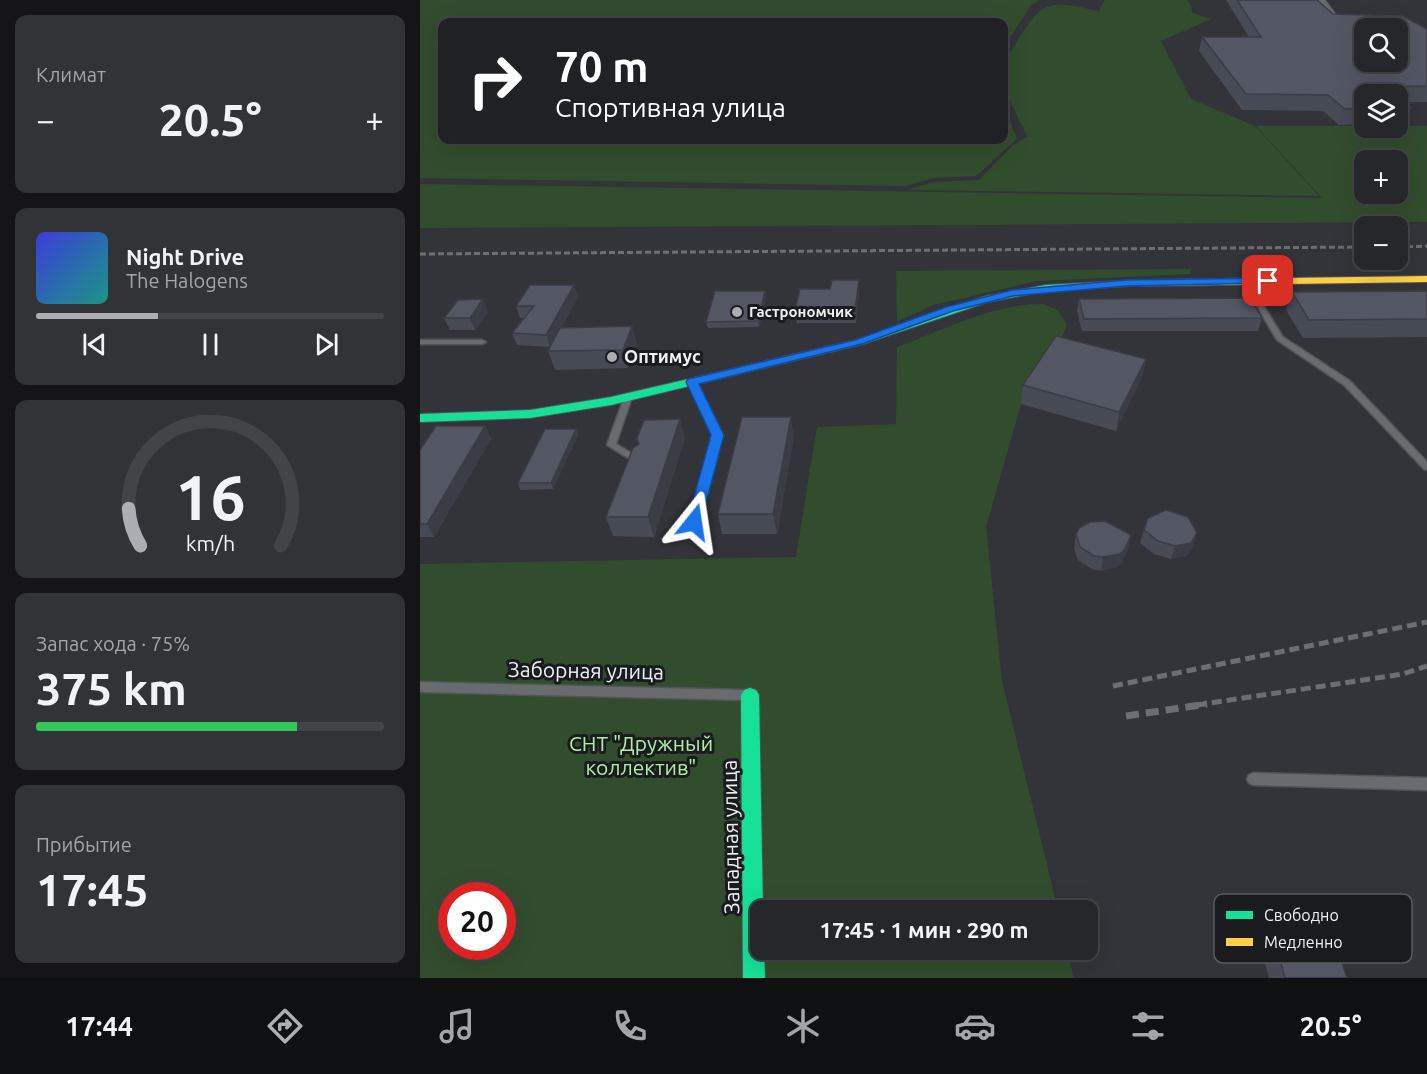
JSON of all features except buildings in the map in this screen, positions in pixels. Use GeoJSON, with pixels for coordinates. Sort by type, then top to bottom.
{"type":"FeatureCollection","features":[{"type":"Feature","properties":{"kind":"street"},"geometry":{"type":"LineString","coordinates":[[1321,0],[1340,22]]}},
{"type":"Feature","properties":{"kind":"street"},"geometry":{"type":"LineString","coordinates":[[420,418],[540,413],[628,398],[858,342],[950,309],[1012,293],[1126,283],[1427,279]]}},
{"type":"Feature","properties":{"kind":"street","name":"Западная улица"},"geometry":{"type":"LineString","coordinates":[[750,695],[754,978]]}},
{"type":"Feature","properties":{"kind":"lane"},"geometry":{"type":"LineString","coordinates":[[1245,281],[1280,338],[1347,383],[1427,467]]}},
{"type":"Feature","properties":{"kind":"lane"},"geometry":{"type":"LineString","coordinates":[[420,342],[482,342]]}},
{"type":"Feature","properties":{"kind":"lane"},"geometry":{"type":"LineString","coordinates":[[692,382],[717,435],[694,522]]}},
{"type":"Feature","properties":{"kind":"lane"},"geometry":{"type":"LineString","coordinates":[[628,398],[611,445],[639,462]]}},
{"type":"Feature","properties":{"kind":"lane","name":"Заборная улица"},"geometry":{"type":"LineString","coordinates":[[420,687],[750,695]]}},
{"type":"Feature","properties":{"kind":"lane"},"geometry":{"type":"LineString","coordinates":[[1253,779],[1427,784]]}},
{"type":"Feature","properties":{"kind":"green space"},"geometry":{"type":"Polygon","coordinates":[[[420,0],[1040,0],[1031,5],[1008,41],[1008,18],[438,18],[438,144],[1008,144],[1008,115],[1017,139],[976,176],[934,178],[905,186],[420,178],[420,0]]]}},
{"type":"Feature","properties":{"kind":"green space"},"geometry":{"type":"Polygon","coordinates":[[[1105,0],[1188,0],[1193,13],[1211,19],[1161,41],[1191,99],[1255,126],[1319,196],[907,190],[934,182],[979,180],[1013,145],[1027,137],[1008,96],[1008,57],[1017,41],[1034,17],[1048,6],[1068,5],[1099,11],[1105,0]]]}},
{"type":"Feature","properties":{"kind":"green space"},"geometry":{"type":"Polygon","coordinates":[[[1256,126],[1354,126],[1354,138],[1408,138],[1408,126],[1427,126],[1427,222],[1408,222],[1408,216],[1354,216],[1354,222],[420,228],[420,184],[1322,198],[1256,126]]]}},
{"type":"Feature","properties":{"kind":"green space"},"geometry":{"type":"Polygon","coordinates":[[[1192,269],[1190,274],[1037,281],[933,305],[897,322],[896,271],[1192,269]]]}},
{"type":"Feature","properties":{"kind":"green space","name":"СНТ \"Дружный коллектив\""},"geometry":{"type":"Polygon","coordinates":[[[1043,304],[1058,310],[1067,325],[1054,354],[1021,404],[986,527],[1002,681],[1056,900],[750,900],[750,960],[1070,960],[1074,978],[420,978],[420,564],[796,557],[817,427],[896,424],[897,347],[968,319],[1005,308],[1043,304]]]}},
{"type":"Feature","properties":{"kind":"railway"},"geometry":{"type":"LineString","coordinates":[[1408,247],[1427,246]]}},
{"type":"Feature","properties":{"kind":"railway"},"geometry":{"type":"LineString","coordinates":[[420,254],[1354,247]]}},
{"type":"Feature","properties":{"kind":"railway"},"geometry":{"type":"LineString","coordinates":[[1113,686],[1427,622]]}},
{"type":"Feature","properties":{"kind":"railway"},"geometry":{"type":"LineString","coordinates":[[1197,705],[1403,674],[1427,666]]}},
{"type":"Feature","properties":{"kind":"railway"},"geometry":{"type":"LineString","coordinates":[[1126,716],[1207,704]]}},
{"type":"Feature","properties":{"kind":"traffic: fast"},"geometry":{"type":"LineString","coordinates":[[420,418],[530,414],[611,401],[859,342],[986,299],[1046,288],[1140,283]]}},
{"type":"Feature","properties":{"kind":"traffic: fast"},"geometry":{"type":"LineString","coordinates":[[750,695],[754,978]]}},
{"type":"Feature","properties":{"kind":"traffic: slow"},"geometry":{"type":"LineString","coordinates":[[1140,283],[1427,279]]}},
{"type":"Feature","properties":{"kind":"place","name":"Гастрономчик"},"geometry":{"type":"Point","coordinates":[737,312]}},
{"type":"Feature","properties":{"kind":"place","name":"Оптимус"},"geometry":{"type":"Point","coordinates":[612,357]}},
{"type":"Feature","properties":{"kind":"route"},"geometry":{"type":"LineString","coordinates":[[694,522],[717,435],[692,382],[858,342],[950,309],[1012,293],[1046,288],[1126,283],[1268,281]]}}]}
